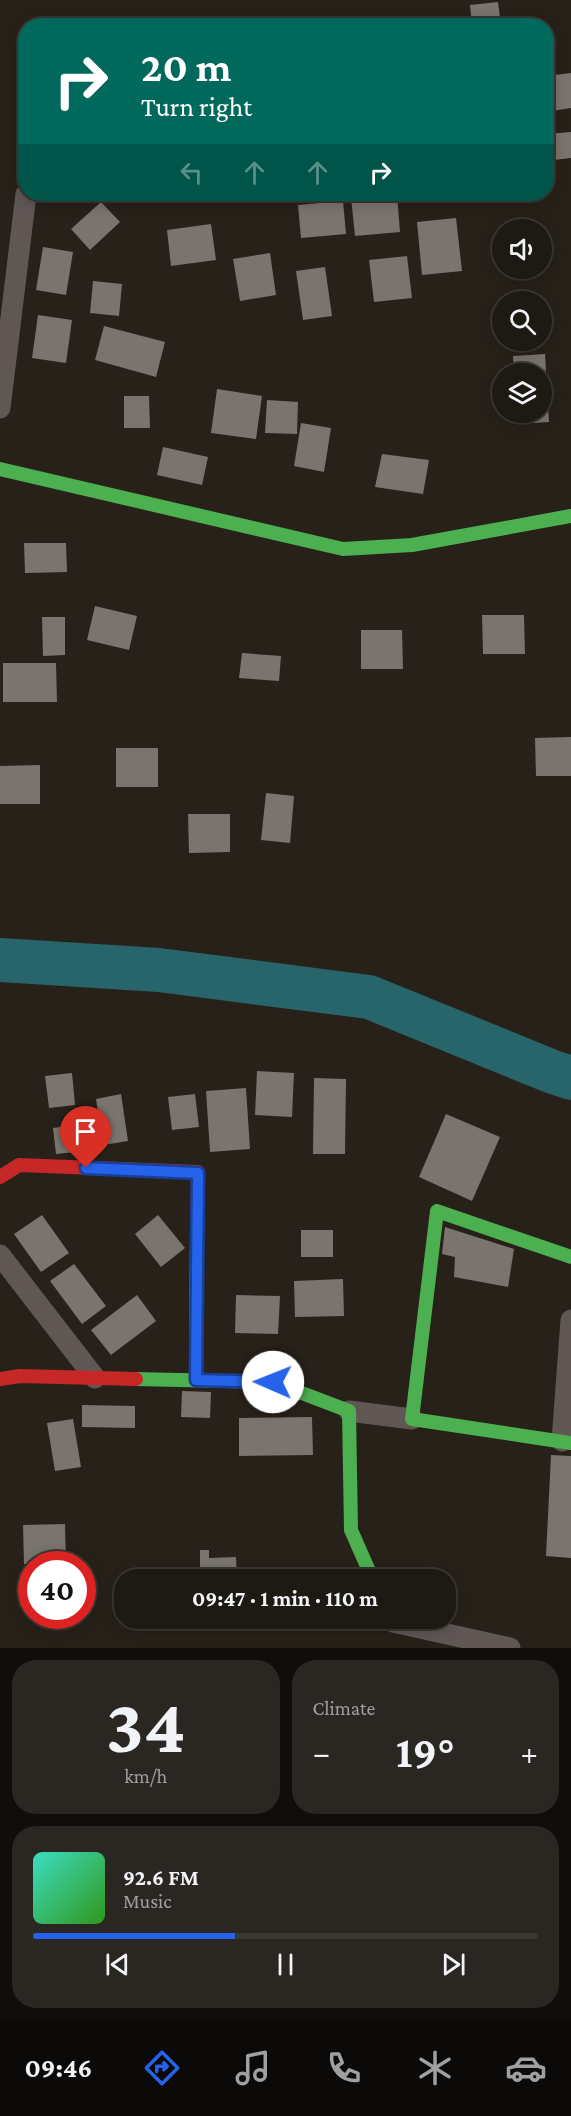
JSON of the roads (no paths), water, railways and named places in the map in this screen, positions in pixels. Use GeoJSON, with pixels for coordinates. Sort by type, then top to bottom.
{"type":"FeatureCollection","features":[{"type":"Feature","properties":{"kind":"street"},"geometry":{"type":"LineString","coordinates":[[0,408],[25,201]]}},
{"type":"Feature","properties":{"kind":"street"},"geometry":{"type":"LineString","coordinates":[[0,469],[343,549],[412,545],[571,516]]}},
{"type":"Feature","properties":{"kind":"street"},"geometry":{"type":"LineString","coordinates":[[0,1178],[19,1166],[198,1173],[196,1380]]}},
{"type":"Feature","properties":{"kind":"street"},"geometry":{"type":"LineString","coordinates":[[412,1419],[437,1211],[571,1257]]}},
{"type":"Feature","properties":{"kind":"street"},"geometry":{"type":"LineString","coordinates":[[0,1255],[95,1378]]}},
{"type":"Feature","properties":{"kind":"street"},"geometry":{"type":"LineString","coordinates":[[0,1379],[20,1376],[273,1382],[349,1411],[567,1442],[571,1320]]}},
{"type":"Feature","properties":{"kind":"street"},"geometry":{"type":"LineString","coordinates":[[349,1411],[351,1530],[368,1569]]}},
{"type":"Feature","properties":{"kind":"street"},"geometry":{"type":"LineString","coordinates":[[424,1629],[510,1648]]}},
{"type":"Feature","properties":{"kind":"waterway"},"geometry":{"type":"LineString","coordinates":[[0,960],[159,970],[369,997],[571,1078]]}}]}
